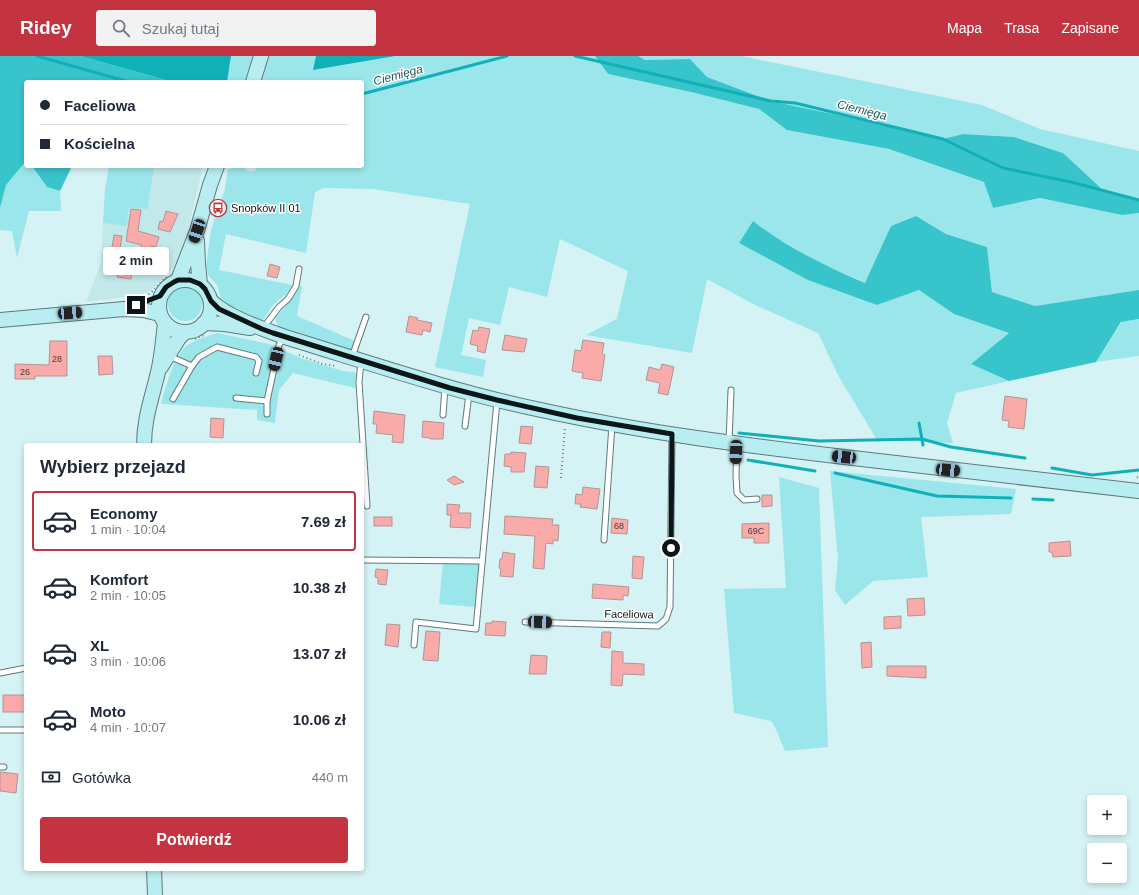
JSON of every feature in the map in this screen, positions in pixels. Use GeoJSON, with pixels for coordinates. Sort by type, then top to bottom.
{"type":"FeatureCollection","features":[{"type":"Feature","properties":{"kind":"main road"},"geometry":{"type":"LineString","coordinates":[[254,80],[261,56]]}},
{"type":"Feature","properties":{"kind":"main road"},"geometry":{"type":"LineString","coordinates":[[144,443],[148,405],[158,373],[163,344],[162,318],[159,302],[160,296],[186,263],[216,168]]}},
{"type":"Feature","properties":{"kind":"main road"},"geometry":{"type":"LineString","coordinates":[[197,231],[200,284]]}},
{"type":"Feature","properties":{"kind":"main road"},"geometry":{"type":"LineString","coordinates":[[173,278],[190,280],[200,284],[205,289],[211,301],[219,309],[262,329],[469,393],[566,416],[733,443],[1139,491]]}},
{"type":"Feature","properties":{"kind":"main road"},"geometry":{"type":"LineString","coordinates":[[0,320],[130,307],[160,296]]}},
{"type":"Feature","properties":{"kind":"main road"},"geometry":{"type":"LineString","coordinates":[[207,327],[211,301]]}},
{"type":"Feature","properties":{"kind":"main road"},"geometry":{"type":"LineString","coordinates":[[130,307],[143,310],[162,318],[174,330],[189,336]]}},
{"type":"Feature","properties":{"kind":"main road"},"geometry":{"type":"LineString","coordinates":[[158,373],[179,338],[189,336],[196,330],[226,324],[262,329]]}},
{"type":"Feature","properties":{"kind":"main road"},"geometry":{"type":"LineString","coordinates":[[154,871],[155,895]]}},
{"type":"Feature","properties":{"kind":"lane"},"geometry":{"type":"LineString","coordinates":[[262,329],[279,307],[288,299],[296,286],[299,269]]}},
{"type":"Feature","properties":{"kind":"lane"},"geometry":{"type":"LineString","coordinates":[[363,443],[357,359],[366,317]]}},
{"type":"Feature","properties":{"kind":"lane"},"geometry":{"type":"LineString","coordinates":[[267,414],[267,400],[279,345],[285,336]]}},
{"type":"Feature","properties":{"kind":"lane"},"geometry":{"type":"LineString","coordinates":[[173,399],[192,366],[199,357],[217,347],[256,357],[259,361],[256,373]]}},
{"type":"Feature","properties":{"kind":"lane"},"geometry":{"type":"LineString","coordinates":[[169,356],[192,366]]}},
{"type":"Feature","properties":{"kind":"lane"},"geometry":{"type":"LineString","coordinates":[[442,415],[445,386]]}},
{"type":"Feature","properties":{"kind":"lane"},"geometry":{"type":"LineString","coordinates":[[732,390],[733,443],[737,493],[744,500],[757,499]]}},
{"type":"Feature","properties":{"kind":"lane"},"geometry":{"type":"LineString","coordinates":[[465,426],[469,393]]}},
{"type":"Feature","properties":{"kind":"lane"},"geometry":{"type":"LineString","coordinates":[[236,398],[267,400]]}},
{"type":"Feature","properties":{"kind":"lane"},"geometry":{"type":"LineString","coordinates":[[414,645],[416,622],[476,629],[497,400]]}},
{"type":"Feature","properties":{"kind":"lane"},"geometry":{"type":"LineString","coordinates":[[604,540],[612,424]]}},
{"type":"Feature","properties":{"kind":"lane","name":"Faceliowa"},"geometry":{"type":"LineString","coordinates":[[525,622],[658,626],[666,619],[670,606],[672,434]]}},
{"type":"Feature","properties":{"kind":"lane"},"geometry":{"type":"LineString","coordinates":[[364,460],[367,506]]}},
{"type":"Feature","properties":{"kind":"lane"},"geometry":{"type":"LineString","coordinates":[[364,560],[482,561]]}},
{"type":"Feature","properties":{"kind":"lane"},"geometry":{"type":"LineString","coordinates":[[0,673],[24,668]]}},
{"type":"Feature","properties":{"kind":"lane"},"geometry":{"type":"LineString","coordinates":[[0,730],[24,730]]}},
{"type":"Feature","properties":{"kind":"path"},"geometry":{"type":"LineString","coordinates":[[130,307],[136,298],[147,295],[156,290],[165,279],[173,278]]}},
{"type":"Feature","properties":{"kind":"path"},"geometry":{"type":"LineString","coordinates":[[189,336],[200,338],[207,327]]}},
{"type":"Feature","properties":{"kind":"path"},"geometry":{"type":"LineString","coordinates":[[561,478],[566,416]]}},
{"type":"Feature","properties":{"kind":"shaded area"},"geometry":{"type":"Polygon","coordinates":[[[0,56],[80,56],[166,80],[24,80],[24,163],[6,185],[0,208],[0,56]]]}},
{"type":"Feature","properties":{"kind":"shaded area"},"geometry":{"type":"Polygon","coordinates":[[[80,56],[231,56],[227,80],[166,80],[80,56]]]}},
{"type":"Feature","properties":{"kind":"shaded area"},"geometry":{"type":"Polygon","coordinates":[[[231,56],[595,56],[608,74],[691,92],[759,109],[787,130],[889,149],[984,182],[993,208],[1040,198],[1122,215],[1139,213],[1139,290],[1035,306],[992,292],[987,247],[946,234],[916,216],[891,226],[866,283],[816,261],[771,235],[753,221],[739,243],[877,305],[919,290],[954,314],[1009,333],[971,364],[1009,381],[956,393],[947,423],[953,443],[877,440],[839,377],[818,333],[755,305],[707,279],[692,353],[586,335],[617,319],[628,271],[560,239],[547,297],[509,287],[500,325],[469,318],[461,355],[486,360],[483,377],[435,367],[470,204],[373,189],[324,188],[315,192],[306,253],[226,234],[219,270],[292,285],[285,295],[273,305],[264,319],[260,323],[238,314],[241,310],[227,304],[221,298],[217,285],[208,275],[206,266],[211,230],[225,189],[228,169],[245,168],[248,171],[255,171],[256,168],[364,168],[364,80],[227,80],[231,56]]]}},
{"type":"Feature","properties":{"kind":"shaded area"},"geometry":{"type":"Polygon","coordinates":[[[316,56],[395,56],[313,70],[316,56]]]}},
{"type":"Feature","properties":{"kind":"shaded area"},"geometry":{"type":"Polygon","coordinates":[[[595,56],[638,56],[645,60],[690,59],[707,77],[771,101],[943,139],[963,134],[1014,137],[1063,153],[1104,191],[1139,200],[1139,213],[1122,215],[1040,198],[993,208],[984,182],[889,149],[787,130],[759,109],[691,92],[608,74],[595,56]]]}},
{"type":"Feature","properties":{"kind":"shaded area"},"geometry":{"type":"Polygon","coordinates":[[[638,56],[741,56],[982,105],[1040,129],[1139,151],[1139,200],[1104,191],[1063,153],[1014,137],[963,134],[943,139],[771,101],[707,77],[690,59],[645,60],[638,56]]]}},
{"type":"Feature","properties":{"kind":"shaded area"},"geometry":{"type":"Polygon","coordinates":[[[24,163],[24,168],[33,168],[47,187],[60,191],[61,211],[29,211],[17,258],[12,231],[0,230],[0,208],[6,185],[24,163]]]}},
{"type":"Feature","properties":{"kind":"shaded area"},"geometry":{"type":"Polygon","coordinates":[[[33,168],[71,168],[60,191],[47,187],[33,168]]]}},
{"type":"Feature","properties":{"kind":"shaded area"},"geometry":{"type":"Polygon","coordinates":[[[109,168],[154,168],[148,209],[129,208],[127,226],[103,223],[105,189],[109,168]]]}},
{"type":"Feature","properties":{"kind":"shaded area"},"geometry":{"type":"Polygon","coordinates":[[[154,168],[203,168],[182,255],[171,271],[158,282],[153,289],[140,295],[86,302],[101,263],[103,223],[127,225],[129,208],[148,209],[154,168]]]}},
{"type":"Feature","properties":{"kind":"shaded area"},"geometry":{"type":"Polygon","coordinates":[[[916,216],[946,234],[987,247],[992,292],[1035,306],[1139,290],[1139,319],[1121,322],[1096,362],[1009,381],[971,364],[1009,333],[954,314],[919,290],[877,305],[808,280],[739,243],[753,221],[779,240],[793,248],[821,263],[865,283],[891,226],[916,216]]]}},
{"type":"Feature","properties":{"kind":"shaded area"},"geometry":{"type":"Polygon","coordinates":[[[298,286],[302,286],[297,316],[355,341],[352,349],[347,351],[280,332],[275,318],[291,300],[298,286]]]}},
{"type":"Feature","properties":{"kind":"shaded area"},"geometry":{"type":"Polygon","coordinates":[[[182,287],[188,287],[197,292],[201,298],[201,310],[197,316],[188,321],[182,321],[173,316],[168,307],[168,301],[173,292],[182,287]]]}},
{"type":"Feature","properties":{"kind":"shaded area"},"geometry":{"type":"Polygon","coordinates":[[[1139,319],[1139,356],[1096,362],[1122,322],[1139,319]]]}},
{"type":"Feature","properties":{"kind":"shaded area"},"geometry":{"type":"Polygon","coordinates":[[[218,333],[269,344],[303,359],[343,371],[354,372],[356,374],[355,388],[293,373],[279,390],[275,423],[257,420],[257,410],[161,403],[173,366],[184,348],[195,341],[218,333]]]}},
{"type":"Feature","properties":{"kind":"shaded area"},"geometry":{"type":"Polygon","coordinates":[[[830,471],[1016,489],[1011,514],[921,517],[928,577],[873,581],[845,605],[835,590],[838,559],[830,471]]]}},
{"type":"Feature","properties":{"kind":"shaded area"},"geometry":{"type":"Polygon","coordinates":[[[779,477],[819,488],[828,747],[785,751],[771,721],[734,713],[724,589],[786,588],[779,477]]]}},
{"type":"Feature","properties":{"kind":"shaded area"},"geometry":{"type":"Polygon","coordinates":[[[443,562],[479,564],[475,607],[439,604],[443,562]]]}},
{"type":"Feature","properties":{"kind":"building"},"geometry":{"type":"Polygon","coordinates":[[[131,209],[141,210],[138,231],[159,237],[156,247],[151,246],[151,249],[141,247],[142,245],[126,241],[131,209]]]}},
{"type":"Feature","properties":{"kind":"building"},"geometry":{"type":"Polygon","coordinates":[[[166,211],[178,214],[170,232],[158,229],[160,221],[163,222],[166,211]]]}},
{"type":"Feature","properties":{"kind":"building"},"geometry":{"type":"Polygon","coordinates":[[[114,235],[122,236],[120,249],[112,248],[114,235]]]}},
{"type":"Feature","properties":{"kind":"building"},"geometry":{"type":"Polygon","coordinates":[[[120,261],[128,262],[128,265],[133,266],[131,279],[117,277],[120,261]]]}},
{"type":"Feature","properties":{"kind":"building"},"geometry":{"type":"Polygon","coordinates":[[[270,264],[280,267],[277,278],[267,276],[270,264]]]}},
{"type":"Feature","properties":{"kind":"building"},"geometry":{"type":"Polygon","coordinates":[[[409,316],[418,318],[417,320],[432,323],[430,332],[423,330],[422,335],[406,332],[409,316]]]}},
{"type":"Feature","properties":{"kind":"building"},"geometry":{"type":"Polygon","coordinates":[[[479,327],[490,329],[485,353],[477,351],[478,346],[470,344],[473,330],[478,331],[479,327]]]}},
{"type":"Feature","properties":{"kind":"building"},"geometry":{"type":"Polygon","coordinates":[[[505,335],[527,339],[524,352],[502,350],[505,335]]]}},
{"type":"Feature","properties":{"kind":"building"},"geometry":{"type":"Polygon","coordinates":[[[583,340],[604,343],[602,354],[605,355],[601,381],[582,378],[583,373],[572,371],[575,350],[581,351],[583,340]]]}},
{"type":"Feature","properties":{"kind":"building"},"geometry":{"type":"Polygon","coordinates":[[[50,341],[67,341],[67,376],[35,376],[35,379],[15,379],[15,364],[49,365],[50,341]]]}},
{"type":"Feature","properties":{"kind":"building"},"geometry":{"type":"Polygon","coordinates":[[[98,356],[112,356],[113,374],[99,375],[98,356]]]}},
{"type":"Feature","properties":{"kind":"building"},"geometry":{"type":"Polygon","coordinates":[[[662,364],[674,367],[668,395],[658,393],[660,383],[646,380],[649,367],[660,370],[662,364]]]}},
{"type":"Feature","properties":{"kind":"building"},"geometry":{"type":"Polygon","coordinates":[[[1005,396],[1027,399],[1024,429],[1008,427],[1009,421],[1002,420],[1005,396]]]}},
{"type":"Feature","properties":{"kind":"building"},"geometry":{"type":"Polygon","coordinates":[[[374,411],[405,415],[403,443],[392,442],[393,435],[376,433],[377,424],[373,424],[374,411]]]}},
{"type":"Feature","properties":{"kind":"building"},"geometry":{"type":"Polygon","coordinates":[[[211,418],[224,419],[223,438],[210,437],[211,418]]]}},
{"type":"Feature","properties":{"kind":"building"},"geometry":{"type":"Polygon","coordinates":[[[423,421],[444,423],[443,439],[422,437],[423,421]]]}},
{"type":"Feature","properties":{"kind":"building"},"geometry":{"type":"Polygon","coordinates":[[[521,426],[533,427],[531,444],[519,443],[521,426]]]}},
{"type":"Feature","properties":{"kind":"building"},"geometry":{"type":"Polygon","coordinates":[[[511,452],[526,453],[524,472],[511,472],[511,467],[504,466],[505,454],[511,454],[511,452]]]}},
{"type":"Feature","properties":{"kind":"building"},"geometry":{"type":"Polygon","coordinates":[[[536,466],[549,467],[547,488],[534,487],[536,466]]]}},
{"type":"Feature","properties":{"kind":"building"},"geometry":{"type":"Polygon","coordinates":[[[454,476],[464,482],[454,485],[447,480],[454,476]]]}},
{"type":"Feature","properties":{"kind":"building"},"geometry":{"type":"Polygon","coordinates":[[[583,487],[600,489],[597,509],[580,507],[581,504],[575,504],[576,494],[582,495],[583,487]]]}},
{"type":"Feature","properties":{"kind":"building"},"geometry":{"type":"Polygon","coordinates":[[[762,495],[772,495],[772,506],[762,507],[762,495]]]}},
{"type":"Feature","properties":{"kind":"building"},"geometry":{"type":"Polygon","coordinates":[[[447,504],[460,505],[458,513],[471,513],[470,528],[450,527],[451,515],[447,515],[447,504]]]}},
{"type":"Feature","properties":{"kind":"building"},"geometry":{"type":"Polygon","coordinates":[[[505,516],[553,519],[552,525],[559,525],[558,541],[553,540],[553,544],[546,543],[544,569],[533,568],[535,536],[504,534],[505,516]]]}},
{"type":"Feature","properties":{"kind":"building"},"geometry":{"type":"Polygon","coordinates":[[[374,517],[392,517],[392,526],[374,526],[374,517]]]}},
{"type":"Feature","properties":{"kind":"building"},"geometry":{"type":"Polygon","coordinates":[[[612,518],[628,520],[627,534],[611,533],[612,518]]]}},
{"type":"Feature","properties":{"kind":"building"},"geometry":{"type":"Polygon","coordinates":[[[769,523],[769,543],[754,543],[754,538],[742,538],[742,524],[769,523]]]}},
{"type":"Feature","properties":{"kind":"building"},"geometry":{"type":"Polygon","coordinates":[[[1070,541],[1071,556],[1053,557],[1052,552],[1049,552],[1049,543],[1070,541]]]}},
{"type":"Feature","properties":{"kind":"building"},"geometry":{"type":"Polygon","coordinates":[[[503,552],[515,554],[513,577],[500,576],[500,559],[502,559],[503,552]]]}},
{"type":"Feature","properties":{"kind":"building"},"geometry":{"type":"Polygon","coordinates":[[[633,556],[644,557],[642,579],[632,578],[633,556]]]}},
{"type":"Feature","properties":{"kind":"building"},"geometry":{"type":"Polygon","coordinates":[[[376,569],[388,570],[386,585],[378,584],[378,578],[375,577],[376,569]]]}},
{"type":"Feature","properties":{"kind":"building"},"geometry":{"type":"Polygon","coordinates":[[[593,584],[629,587],[628,596],[623,595],[623,600],[592,598],[593,584]]]}},
{"type":"Feature","properties":{"kind":"building"},"geometry":{"type":"Polygon","coordinates":[[[924,598],[925,615],[908,616],[907,599],[924,598]]]}},
{"type":"Feature","properties":{"kind":"building"},"geometry":{"type":"Polygon","coordinates":[[[901,616],[901,628],[884,629],[884,617],[901,616]]]}},
{"type":"Feature","properties":{"kind":"building"},"geometry":{"type":"Polygon","coordinates":[[[492,621],[506,622],[505,636],[485,635],[486,623],[492,623],[492,621]]]}},
{"type":"Feature","properties":{"kind":"building"},"geometry":{"type":"Polygon","coordinates":[[[387,624],[400,625],[398,647],[385,645],[387,624]]]}},
{"type":"Feature","properties":{"kind":"building"},"geometry":{"type":"Polygon","coordinates":[[[426,631],[440,632],[438,661],[423,660],[426,631]]]}},
{"type":"Feature","properties":{"kind":"building"},"geometry":{"type":"Polygon","coordinates":[[[602,632],[611,632],[610,648],[601,647],[602,632]]]}},
{"type":"Feature","properties":{"kind":"building"},"geometry":{"type":"Polygon","coordinates":[[[871,642],[872,667],[862,668],[861,643],[871,642]]]}},
{"type":"Feature","properties":{"kind":"building"},"geometry":{"type":"Polygon","coordinates":[[[612,651],[623,652],[623,663],[644,664],[644,675],[623,674],[622,686],[611,685],[612,651]]]}},
{"type":"Feature","properties":{"kind":"building"},"geometry":{"type":"Polygon","coordinates":[[[531,655],[547,656],[546,674],[529,674],[531,655]]]}},
{"type":"Feature","properties":{"kind":"building"},"geometry":{"type":"Polygon","coordinates":[[[887,666],[926,666],[926,678],[887,676],[887,666]]]}},
{"type":"Feature","properties":{"kind":"building"},"geometry":{"type":"Polygon","coordinates":[[[3,695],[24,695],[24,712],[3,712],[3,695]]]}},
{"type":"Feature","properties":{"kind":"building"},"geometry":{"type":"Polygon","coordinates":[[[0,772],[18,774],[16,793],[0,791],[0,772]]]}},
{"type":"Feature","properties":{"kind":"waterway","name":"Ciemięga"},"geometry":{"type":"LineString","coordinates":[[37,56],[122,80]]}},
{"type":"Feature","properties":{"kind":"waterway","name":"Ciemięga"},"geometry":{"type":"LineString","coordinates":[[364,93],[507,56]]}},
{"type":"Feature","properties":{"kind":"waterway","name":"Ciemięga"},"geometry":{"type":"LineString","coordinates":[[575,56],[771,101],[795,103],[943,139],[1003,168],[1071,182],[1139,200]]}},
{"type":"Feature","properties":{"kind":"waterway"},"geometry":{"type":"LineString","coordinates":[[919,423],[923,445]]}},
{"type":"Feature","properties":{"kind":"waterway"},"geometry":{"type":"LineString","coordinates":[[739,433],[819,441],[922,439],[951,447],[1025,458]]}},
{"type":"Feature","properties":{"kind":"waterway"},"geometry":{"type":"LineString","coordinates":[[748,460],[815,471]]}},
{"type":"Feature","properties":{"kind":"waterway"},"geometry":{"type":"LineString","coordinates":[[1052,468],[1092,475],[1139,470]]}},
{"type":"Feature","properties":{"kind":"waterway"},"geometry":{"type":"LineString","coordinates":[[835,473],[937,496],[1011,498]]}},
{"type":"Feature","properties":{"kind":"waterway"},"geometry":{"type":"LineString","coordinates":[[1033,499],[1053,500]]}},
{"type":"Feature","properties":{"kind":"place","name":"Snopków II 01"},"geometry":{"type":"Point","coordinates":[218,208]}},
{"type":"Feature","properties":{"kind":"route"},"geometry":{"type":"LineString","coordinates":[[136,305],[160,296],[169,284],[178,280],[184,279],[195,281],[205,289],[211,301],[219,309],[273,333],[450,388],[497,400],[638,430],[672,434],[671,548]]}}]}
